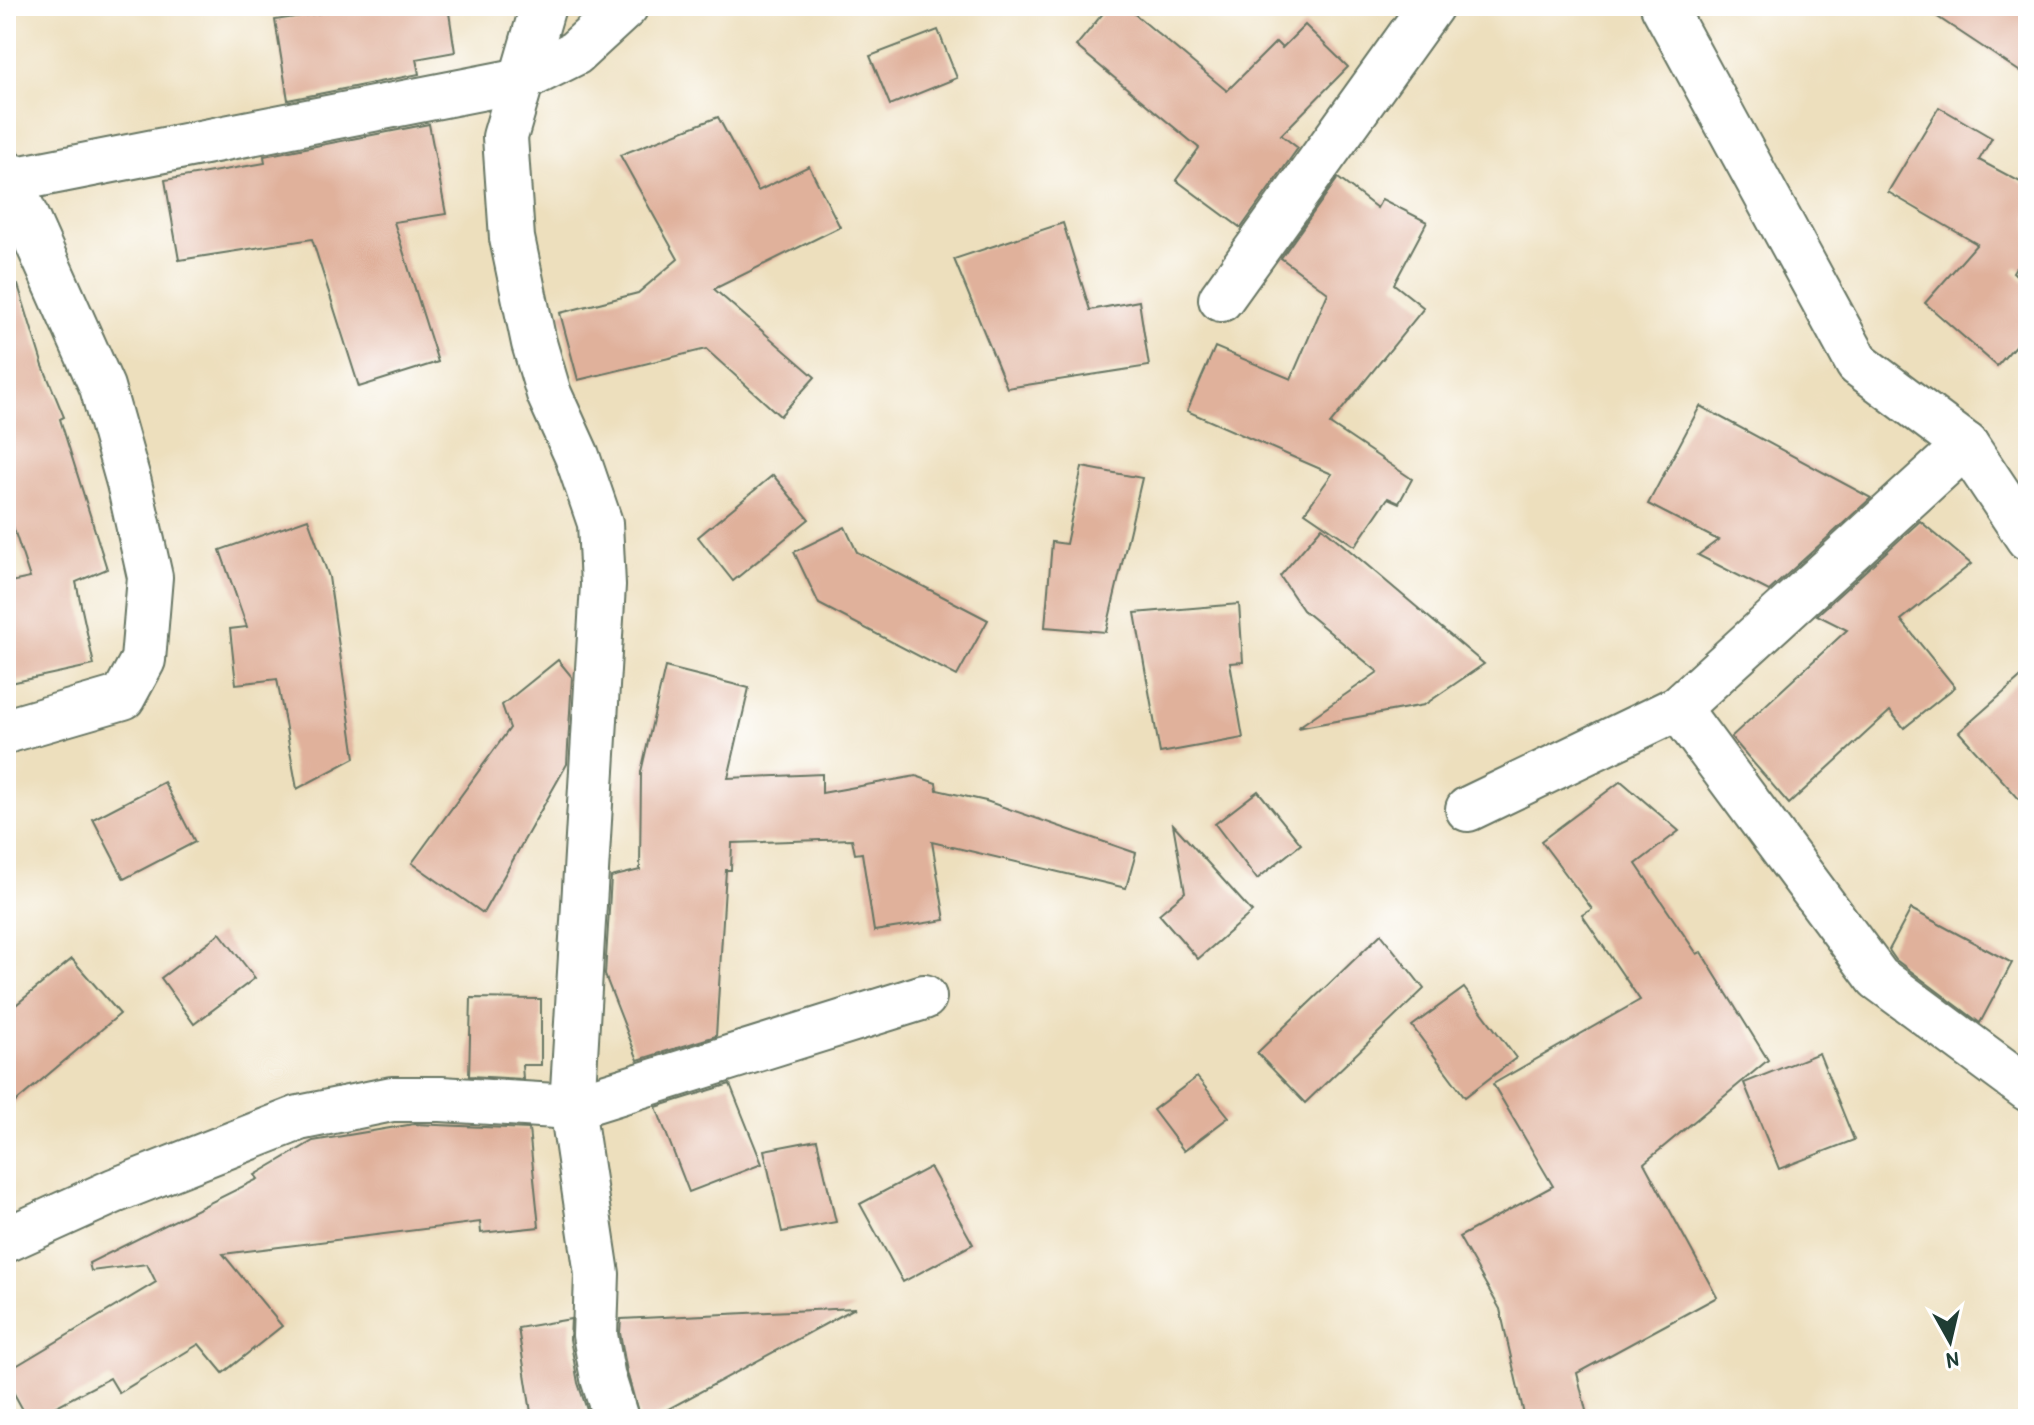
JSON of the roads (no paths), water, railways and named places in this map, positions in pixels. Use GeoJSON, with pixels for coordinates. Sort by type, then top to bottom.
{"type":"FeatureCollection","features":[{"type":"Feature","properties":{"kind":"street"},"geometry":{"type":"LineString","coordinates":[[543,6],[505,137],[512,238],[534,343],[549,394],[577,456],[600,523],[603,585],[572,1107],[597,1274],[595,1335],[603,1378],[616,1419]]}},
{"type":"Feature","properties":{"kind":"street"},"geometry":{"type":"LineString","coordinates":[[6,731],[123,697],[143,660],[150,577],[129,483],[102,387],[7,178],[521,80],[575,53],[626,6]]}},
{"type":"Feature","properties":{"kind":"street"},"geometry":{"type":"LineString","coordinates":[[1221,299],[1431,6]]}},
{"type":"Feature","properties":{"kind":"street"},"geometry":{"type":"LineString","coordinates":[[1663,6],[1858,364],[1966,445],[2028,538]]}},
{"type":"Feature","properties":{"kind":"street"},"geometry":{"type":"LineString","coordinates":[[1468,809],[1678,708],[1966,445]]}},
{"type":"Feature","properties":{"kind":"street"},"geometry":{"type":"LineString","coordinates":[[1678,708],[1878,978],[2028,1089]]}},
{"type":"Feature","properties":{"kind":"street"},"geometry":{"type":"LineString","coordinates":[[6,1240],[114,1191],[299,1118],[392,1099],[572,1107],[924,997]]}}]}
